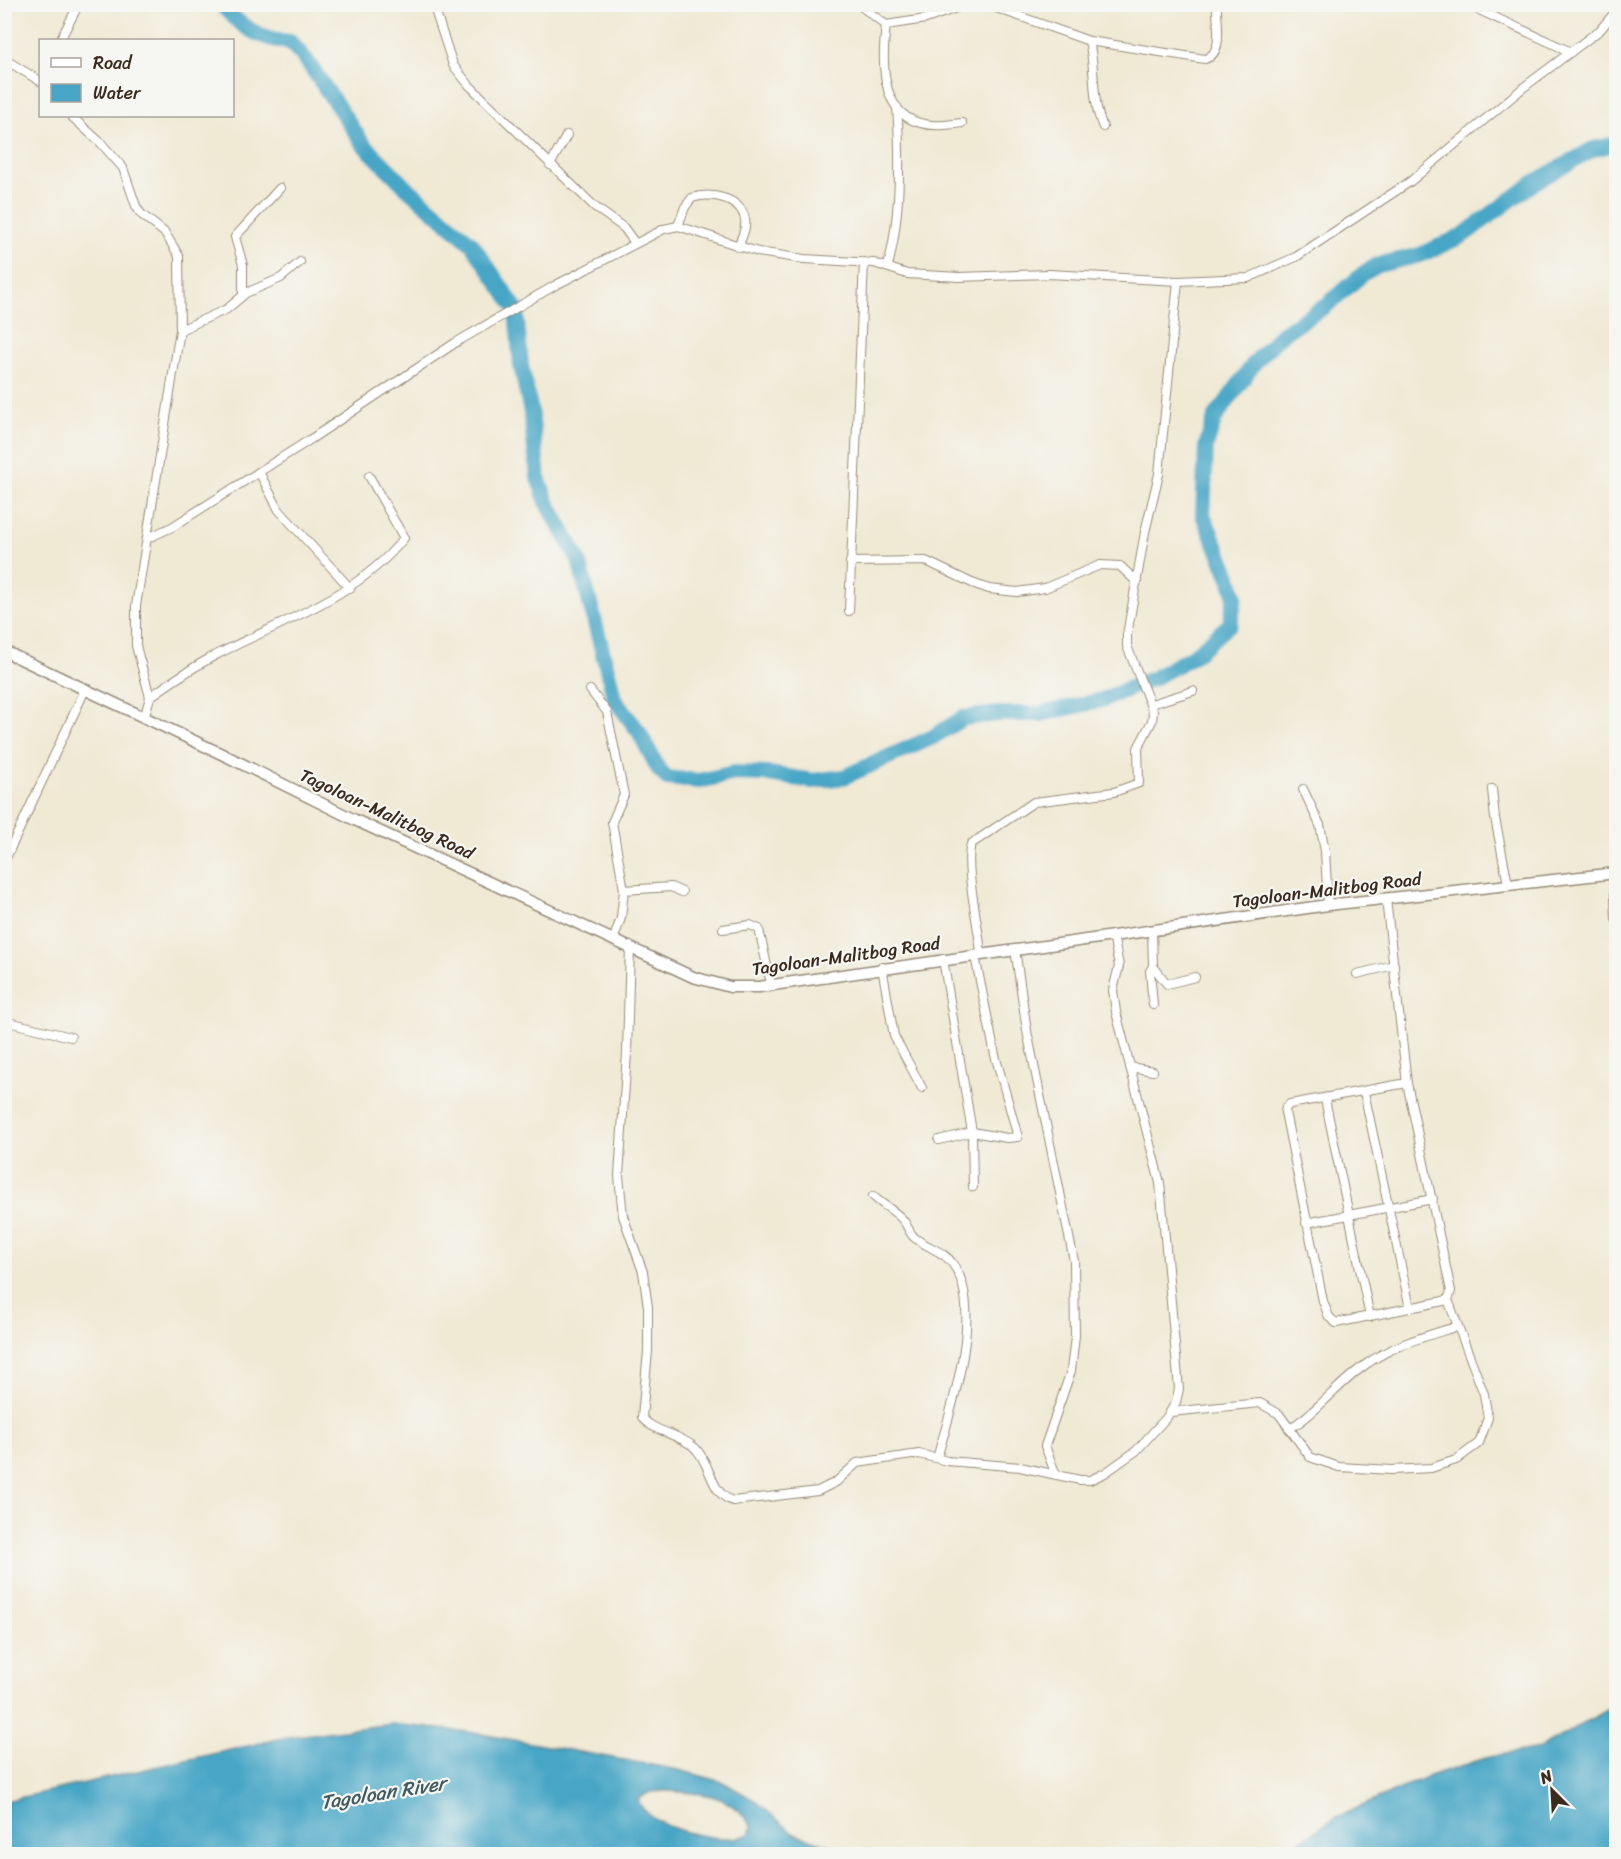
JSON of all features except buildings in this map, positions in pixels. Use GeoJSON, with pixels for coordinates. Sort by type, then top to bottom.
{"type":"FeatureCollection","features":[{"type":"Feature","properties":{"kind":"main road","name":"Tagoloan-Malitbog Road"},"geometry":{"type":"LineString","coordinates":[[4,651],[144,719],[228,756],[355,820],[711,983],[746,987],[771,984],[1328,905],[1616,874]]}},
{"type":"Feature","properties":{"kind":"street"},"geometry":{"type":"LineString","coordinates":[[61,39],[79,4]]}},
{"type":"Feature","properties":{"kind":"street"},"geometry":{"type":"LineString","coordinates":[[433,4],[453,65],[469,85],[604,215],[624,228],[635,243]]}},
{"type":"Feature","properties":{"kind":"street"},"geometry":{"type":"LineString","coordinates":[[858,4],[886,25],[926,19],[967,4]]}},
{"type":"Feature","properties":{"kind":"street"},"geometry":{"type":"LineString","coordinates":[[985,4],[1089,41],[1205,59],[1214,55],[1218,48],[1217,4]]}},
{"type":"Feature","properties":{"kind":"street"},"geometry":{"type":"LineString","coordinates":[[1466,4],[1571,52]]}},
{"type":"Feature","properties":{"kind":"street"},"geometry":{"type":"LineString","coordinates":[[148,538],[171,527],[259,472],[455,343],[518,306],[664,229],[678,226],[738,247],[804,259],[864,262],[888,266],[902,273],[959,277],[1049,274],[1178,281],[1248,278],[1296,257],[1410,181],[1524,87],[1600,30],[1617,11]]}},
{"type":"Feature","properties":{"kind":"street"},"geometry":{"type":"LineString","coordinates":[[886,25],[885,77],[887,88],[897,108],[919,123],[938,125],[962,123]]}},
{"type":"Feature","properties":{"kind":"street"},"geometry":{"type":"LineString","coordinates":[[1089,41],[1095,65],[1097,110],[1103,127]]}},
{"type":"Feature","properties":{"kind":"street"},"geometry":{"type":"LineString","coordinates":[[4,59],[39,78]]}},
{"type":"Feature","properties":{"kind":"street"},"geometry":{"type":"LineString","coordinates":[[888,266],[894,241],[897,209],[900,147],[897,108]]}},
{"type":"Feature","properties":{"kind":"street"},"geometry":{"type":"LineString","coordinates":[[72,117],[101,143],[123,168],[130,194],[141,214],[165,233],[175,245],[179,256],[180,330],[134,631],[150,697],[144,719]]}},
{"type":"Feature","properties":{"kind":"street"},"geometry":{"type":"LineString","coordinates":[[550,165],[567,135]]}},
{"type":"Feature","properties":{"kind":"street"},"geometry":{"type":"LineString","coordinates":[[243,295],[243,265],[235,237],[280,188]]}},
{"type":"Feature","properties":{"kind":"street"},"geometry":{"type":"LineString","coordinates":[[678,226],[685,207],[692,198],[704,195],[723,198],[736,204],[745,218],[738,247]]}},
{"type":"Feature","properties":{"kind":"street"},"geometry":{"type":"LineString","coordinates":[[180,330],[227,309],[243,295],[281,278],[300,262]]}},
{"type":"Feature","properties":{"kind":"street"},"geometry":{"type":"LineString","coordinates":[[849,611],[864,262]]}},
{"type":"Feature","properties":{"kind":"street"},"geometry":{"type":"LineString","coordinates":[[939,1140],[972,1132],[1007,1138],[1018,1137],[995,1055],[978,955],[970,871],[971,844],[1034,802],[1114,792],[1139,783],[1138,748],[1153,716],[1151,704],[1127,641],[1159,474],[1178,281]]}},
{"type":"Feature","properties":{"kind":"street"},"geometry":{"type":"LineString","coordinates":[[259,472],[279,510],[350,588]]}},
{"type":"Feature","properties":{"kind":"street"},"geometry":{"type":"LineString","coordinates":[[150,697],[215,656],[350,588],[377,568],[404,538],[369,476]]}},
{"type":"Feature","properties":{"kind":"street"},"geometry":{"type":"LineString","coordinates":[[850,562],[926,561],[955,577],[1005,591],[1045,588],[1100,565],[1120,566],[1137,582]]}},
{"type":"Feature","properties":{"kind":"street"},"geometry":{"type":"LineString","coordinates":[[4,861],[85,690]]}},
{"type":"Feature","properties":{"kind":"street"},"geometry":{"type":"LineString","coordinates":[[590,690],[607,712],[621,772],[624,799],[612,822],[624,891],[621,918],[614,938]]}},
{"type":"Feature","properties":{"kind":"street"},"geometry":{"type":"LineString","coordinates":[[1151,704],[1192,691]]}},
{"type":"Feature","properties":{"kind":"street"},"geometry":{"type":"LineString","coordinates":[[1303,789],[1320,825],[1325,851],[1328,905]]}},
{"type":"Feature","properties":{"kind":"street"},"geometry":{"type":"LineString","coordinates":[[1492,789],[1495,818],[1508,884]]}},
{"type":"Feature","properties":{"kind":"street"},"geometry":{"type":"LineString","coordinates":[[1616,874],[1617,920]]}},
{"type":"Feature","properties":{"kind":"street"},"geometry":{"type":"LineString","coordinates":[[624,891],[671,887],[682,892]]}},
{"type":"Feature","properties":{"kind":"street"},"geometry":{"type":"LineString","coordinates":[[1170,1412],[1260,1404],[1279,1414],[1310,1457],[1339,1467],[1392,1470],[1431,1468],[1470,1452],[1485,1431],[1488,1418],[1484,1394],[1448,1300],[1451,1291],[1407,1083],[1386,899]]}},
{"type":"Feature","properties":{"kind":"street"},"geometry":{"type":"LineString","coordinates":[[723,929],[750,925],[759,929],[771,984]]}},
{"type":"Feature","properties":{"kind":"street"},"geometry":{"type":"LineString","coordinates":[[1152,930],[1153,966],[1150,971],[1153,1005]]}},
{"type":"Feature","properties":{"kind":"street"},"geometry":{"type":"LineString","coordinates":[[630,946],[627,1053],[619,1176],[623,1216],[643,1272],[648,1307],[648,1351],[642,1417],[644,1422],[676,1435],[697,1449],[720,1494],[733,1501],[818,1491],[832,1485],[852,1466],[862,1462],[919,1454],[1020,1467],[1080,1480],[1090,1480],[1105,1473],[1136,1451],[1170,1412],[1179,1389],[1160,1183],[1113,990],[1119,966],[1113,935]]}},
{"type":"Feature","properties":{"kind":"street"},"geometry":{"type":"LineString","coordinates":[[1016,949],[1027,1031],[1074,1261],[1075,1336],[1071,1371],[1046,1446],[1056,1475]]}},
{"type":"Feature","properties":{"kind":"street"},"geometry":{"type":"LineString","coordinates":[[943,959],[972,1132],[973,1187]]}},
{"type":"Feature","properties":{"kind":"street"},"geometry":{"type":"LineString","coordinates":[[1357,974],[1394,965]]}},
{"type":"Feature","properties":{"kind":"street"},"geometry":{"type":"LineString","coordinates":[[1153,966],[1167,984],[1195,976]]}},
{"type":"Feature","properties":{"kind":"street"},"geometry":{"type":"LineString","coordinates":[[882,967],[894,1036],[922,1088]]}},
{"type":"Feature","properties":{"kind":"street"},"geometry":{"type":"LineString","coordinates":[[1617,1008],[1617,1030]]}},
{"type":"Feature","properties":{"kind":"street"},"geometry":{"type":"LineString","coordinates":[[4,1021],[71,1037]]}},
{"type":"Feature","properties":{"kind":"street"},"geometry":{"type":"LineString","coordinates":[[1130,1067],[1153,1071]]}},
{"type":"Feature","properties":{"kind":"street"},"geometry":{"type":"LineString","coordinates":[[1407,1083],[1290,1104],[1284,1109],[1306,1223],[1323,1301],[1329,1317],[1336,1323],[1448,1300]]}},
{"type":"Feature","properties":{"kind":"street"},"geometry":{"type":"LineString","coordinates":[[1364,1092],[1410,1308]]}},
{"type":"Feature","properties":{"kind":"street"},"geometry":{"type":"LineString","coordinates":[[1325,1098],[1370,1317]]}},
{"type":"Feature","properties":{"kind":"street"},"geometry":{"type":"LineString","coordinates":[[873,1196],[902,1219],[912,1236],[951,1260],[959,1273],[968,1330],[938,1458]]}},
{"type":"Feature","properties":{"kind":"street"},"geometry":{"type":"LineString","coordinates":[[1306,1223],[1432,1199]]}},
{"type":"Feature","properties":{"kind":"street"},"geometry":{"type":"LineString","coordinates":[[1289,1429],[1306,1419],[1369,1362],[1404,1343],[1458,1326]]}},
{"type":"Feature","properties":{"kind":"water"},"geometry":{"type":"Polygon","coordinates":[[[1616,1705],[1616,1851],[1613,1854],[1281,1854],[1335,1818],[1429,1776],[1489,1757],[1540,1748],[1616,1705]]]}},
{"type":"Feature","properties":{"kind":"water","name":"Tagoloan River"},"geometry":{"type":"Polygon","coordinates":[[[392,1724],[470,1732],[679,1770],[723,1782],[756,1801],[794,1834],[859,1854],[5,1854],[5,1801],[287,1737],[392,1724]],[[668,1791],[650,1792],[638,1799],[643,1809],[654,1819],[706,1836],[724,1838],[749,1834],[752,1827],[735,1807],[726,1801],[705,1795],[668,1791]]]}},
{"type":"Feature","properties":{"kind":"waterway"},"geometry":{"type":"LineString","coordinates":[[221,4],[236,20],[252,31],[269,38],[290,42],[307,61],[363,144],[405,186],[472,244],[516,309],[521,366],[531,412],[538,478],[547,502],[579,561],[615,700],[639,732],[659,770],[667,778],[699,781],[734,773],[769,774],[813,781],[844,777],[933,737],[963,718],[998,714],[1041,714],[1102,700],[1154,678],[1193,656],[1230,624],[1235,596],[1230,578],[1203,515],[1206,446],[1215,418],[1255,362],[1283,333],[1327,305],[1364,273],[1378,265],[1420,255],[1462,236],[1535,182],[1593,149],[1616,144]]}}]}
